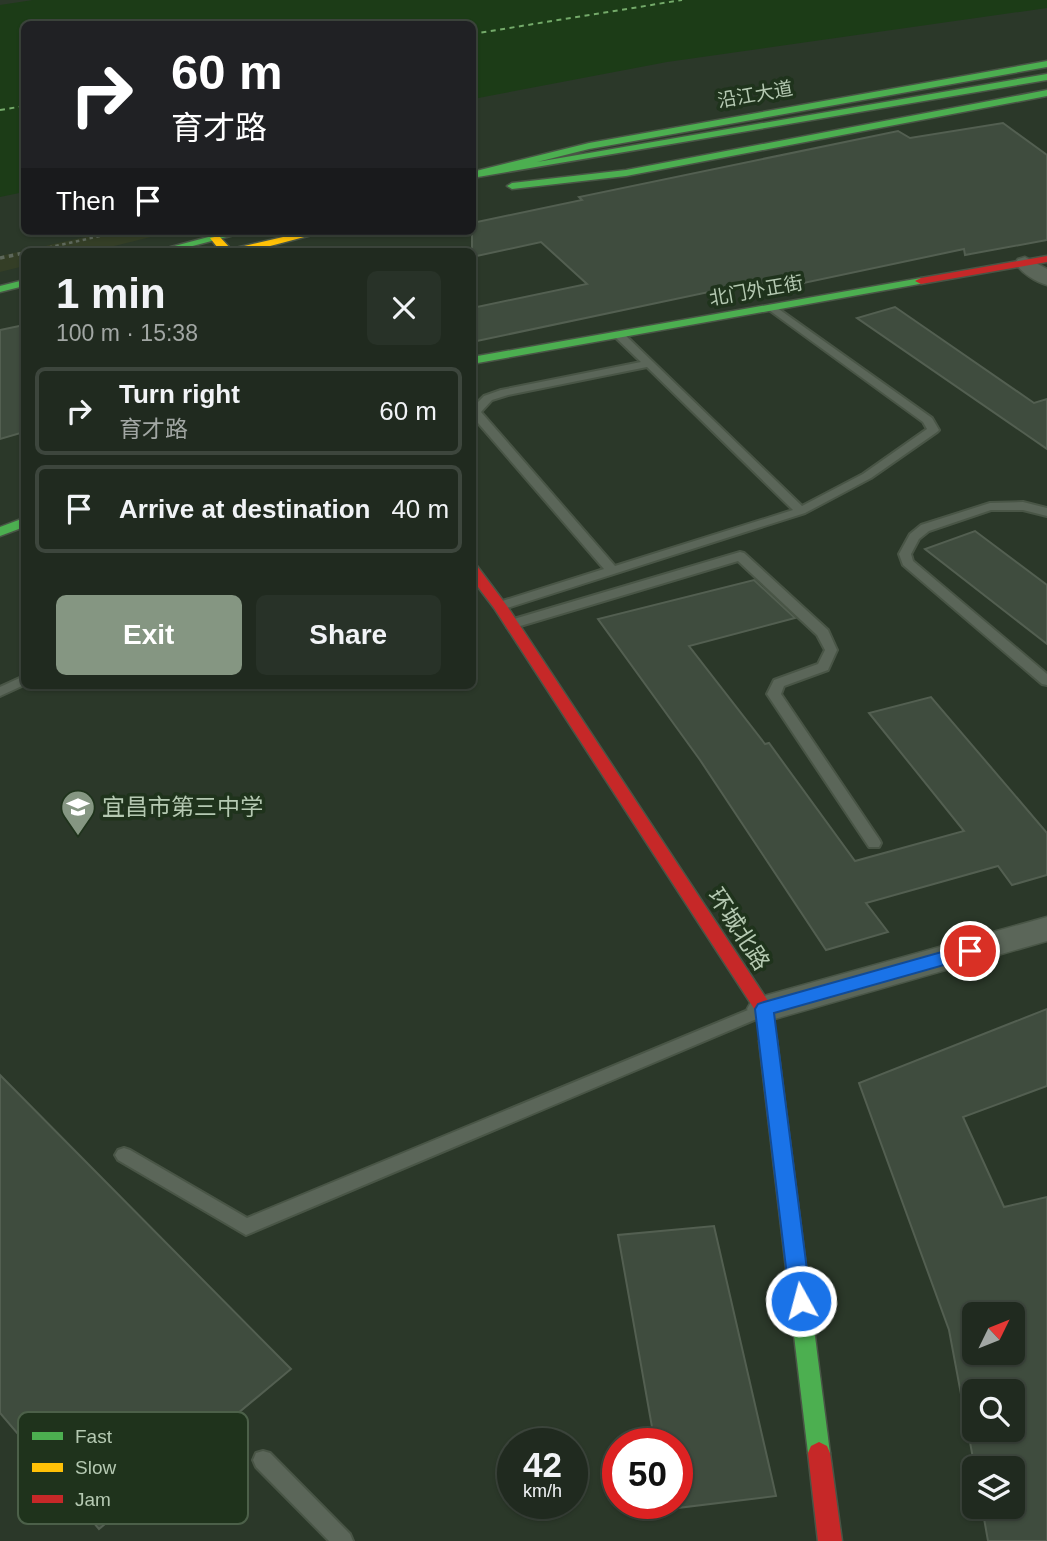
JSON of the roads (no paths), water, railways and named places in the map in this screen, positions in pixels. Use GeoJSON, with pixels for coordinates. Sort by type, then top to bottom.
{"type":"FeatureCollection","features":[{"type":"Feature","properties":{"kind":"main road","name":"沿江大道"},"geometry":{"type":"LineString","coordinates":[[476,174],[617,141],[1047,64]]}},
{"type":"Feature","properties":{"kind":"main road"},"geometry":{"type":"LineString","coordinates":[[493,170],[553,163],[1047,77]]}},
{"type":"Feature","properties":{"kind":"main road"},"geometry":{"type":"LineString","coordinates":[[497,190],[795,129],[1047,84]]}},
{"type":"Feature","properties":{"kind":"main road"},"geometry":{"type":"LineString","coordinates":[[521,184],[626,173],[1047,93]]}},
{"type":"Feature","properties":{"kind":"main road"},"geometry":{"type":"LineString","coordinates":[[174,248],[227,235]]}},
{"type":"Feature","properties":{"kind":"main road"},"geometry":{"type":"LineString","coordinates":[[248,248],[304,235]]}},
{"type":"Feature","properties":{"kind":"main road"},"geometry":{"type":"LineString","coordinates":[[215,238],[226,248]]}},
{"type":"Feature","properties":{"kind":"main road","name":"北门外正街"},"geometry":{"type":"LineString","coordinates":[[476,360],[1047,260]]}},
{"type":"Feature","properties":{"kind":"main road"},"geometry":{"type":"LineString","coordinates":[[0,289],[21,285]]}},
{"type":"Feature","properties":{"kind":"main road"},"geometry":{"type":"LineString","coordinates":[[0,533],[21,523]]}},
{"type":"Feature","properties":{"kind":"main road","name":"环城北路"},"geometry":{"type":"LineString","coordinates":[[476,574],[512,624],[764,1009],[830,1541]]}},
{"type":"Feature","properties":{"kind":"street"},"geometry":{"type":"LineString","coordinates":[[1025,263],[1047,279]]}},
{"type":"Feature","properties":{"kind":"street"},"geometry":{"type":"LineString","coordinates":[[764,1009],[1047,929]]}},
{"type":"Feature","properties":{"kind":"lane"},"geometry":{"type":"LineString","coordinates":[[500,607],[611,569],[802,511],[867,476],[933,430],[928,420],[773,308]]}},
{"type":"Feature","properties":{"kind":"lane"},"geometry":{"type":"LineString","coordinates":[[618,335],[802,511]]}},
{"type":"Feature","properties":{"kind":"lane"},"geometry":{"type":"LineString","coordinates":[[476,411],[488,398],[505,393],[648,364]]}},
{"type":"Feature","properties":{"kind":"lane"},"geometry":{"type":"LineString","coordinates":[[476,413],[611,569]]}},
{"type":"Feature","properties":{"kind":"lane"},"geometry":{"type":"LineString","coordinates":[[1047,512],[1023,506],[990,507],[925,528],[914,537],[905,554],[907,562],[1047,681]]}},
{"type":"Feature","properties":{"kind":"lane"},"geometry":{"type":"LineString","coordinates":[[512,624],[740,556],[823,633],[831,650],[823,667],[779,683],[774,694],[874,843]]}},
{"type":"Feature","properties":{"kind":"lane"},"geometry":{"type":"LineString","coordinates":[[0,692],[21,682]]}},
{"type":"Feature","properties":{"kind":"lane"},"geometry":{"type":"LineString","coordinates":[[124,1155],[246,1227],[764,1009]]}},
{"type":"Feature","properties":{"kind":"lane"},"geometry":{"type":"LineString","coordinates":[[263,1460],[343,1541]]}},
{"type":"Feature","properties":{"kind":"place","name":"宜昌市第三中学"},"geometry":{"type":"Point","coordinates":[78,837]}}]}
